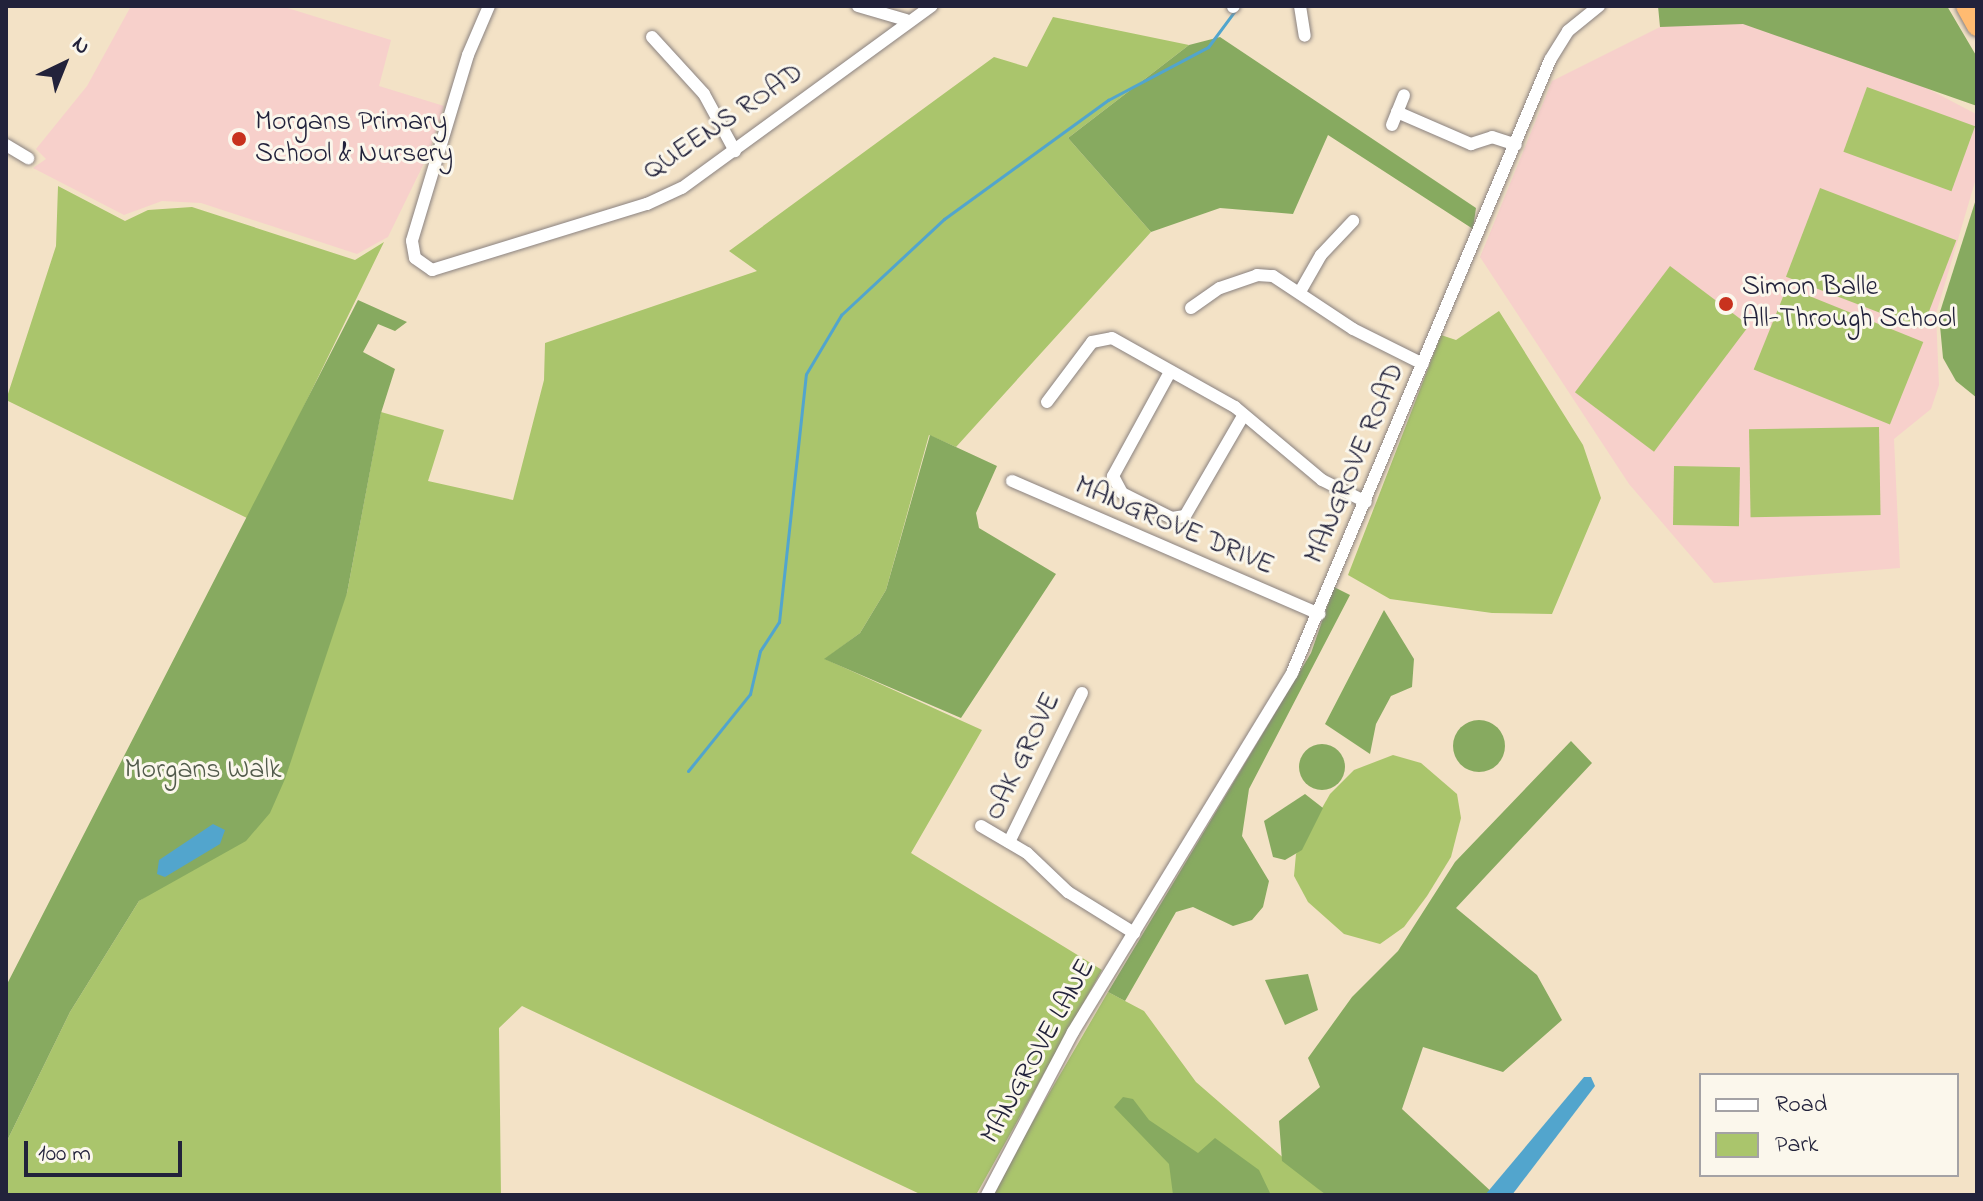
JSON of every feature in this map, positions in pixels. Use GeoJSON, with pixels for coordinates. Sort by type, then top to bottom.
{"type":"FeatureCollection","features":[{"type":"Feature","properties":{"kind":"highway"},"geometry":{"type":"LineString","coordinates":[[1966,6],[1977,26]]}},
{"type":"Feature","properties":{"kind":"street","name":"QUEENS ROAD"},"geometry":{"type":"LineString","coordinates":[[489,6],[468,55],[412,241],[415,258],[432,270],[647,204],[682,188],[906,20],[932,6]]}},
{"type":"Feature","properties":{"kind":"street"},"geometry":{"type":"LineString","coordinates":[[858,6],[906,20]]}},
{"type":"Feature","properties":{"kind":"street"},"geometry":{"type":"LineString","coordinates":[[1300,6],[1305,36]]}},
{"type":"Feature","properties":{"kind":"street","name":"MANGROVE ROAD"},"geometry":{"type":"LineString","coordinates":[[1134,933],[1260,731],[1319,614],[1557,46],[1599,6]]}},
{"type":"Feature","properties":{"kind":"street"},"geometry":{"type":"LineString","coordinates":[[652,37],[704,94],[735,151]]}},
{"type":"Feature","properties":{"kind":"street"},"geometry":{"type":"LineString","coordinates":[[1392,125],[1404,95]]}},
{"type":"Feature","properties":{"kind":"street"},"geometry":{"type":"LineString","coordinates":[[1397,112],[1471,144],[1492,137],[1516,145]]}},
{"type":"Feature","properties":{"kind":"street"},"geometry":{"type":"LineString","coordinates":[[6,145],[28,158]]}},
{"type":"Feature","properties":{"kind":"street"},"geometry":{"type":"LineString","coordinates":[[1301,290],[1321,255],[1353,221]]}},
{"type":"Feature","properties":{"kind":"street"},"geometry":{"type":"LineString","coordinates":[[1191,308],[1220,288],[1257,275],[1281,278],[1343,323],[1423,364]]}},
{"type":"Feature","properties":{"kind":"street"},"geometry":{"type":"LineString","coordinates":[[1047,402],[1075,360],[1100,338],[1112,338],[1243,416],[1322,480],[1366,502]]}},
{"type":"Feature","properties":{"kind":"street"},"geometry":{"type":"LineString","coordinates":[[1170,372],[1113,476],[1122,493],[1172,518],[1185,516],[1243,416]]}},
{"type":"Feature","properties":{"kind":"street","name":"MANGROVE DRIVE"},"geometry":{"type":"LineString","coordinates":[[1012,481],[1319,614]]}},
{"type":"Feature","properties":{"kind":"street","name":"OAK GROVE"},"geometry":{"type":"LineString","coordinates":[[1009,842],[1082,693]]}},
{"type":"Feature","properties":{"kind":"street","name":"OAK GROVE"},"geometry":{"type":"LineString","coordinates":[[981,826],[1009,842],[1058,885],[1134,933]]}},
{"type":"Feature","properties":{"kind":"street","name":"MANGROVE LANE"},"geometry":{"type":"LineString","coordinates":[[987,1195],[1073,1032],[1134,933]]}},
{"type":"Feature","properties":{"kind":"shaded area","name":"Morgans Primary School & Nursery"},"geometry":{"type":"Polygon","coordinates":[[[131,6],[281,6],[391,40],[379,86],[444,106],[429,153],[388,237],[357,254],[201,203],[162,201],[124,215],[33,168],[46,159],[36,149],[87,86],[131,6]]]}},
{"type":"Feature","properties":{"kind":"shaded area","name":"Simon Balle All-Through School"},"geometry":{"type":"Polygon","coordinates":[[[1776,9],[1976,114],[1977,175],[1936,314],[1939,385],[1931,409],[1894,439],[1900,568],[1714,583],[1629,484],[1480,257],[1552,81],[1660,27],[1776,9]]]}},
{"type":"Feature","properties":{"kind":"green space"},"geometry":{"type":"Polygon","coordinates":[[[1658,6],[1947,6],[1977,57],[1977,106],[1743,24],[1660,27],[1658,6]]]}},
{"type":"Feature","properties":{"kind":"green space"},"geometry":{"type":"Polygon","coordinates":[[[1053,17],[1189,45],[1068,138],[1151,232],[956,447],[929,435],[886,590],[860,633],[825,659],[982,730],[911,853],[1102,970],[976,1195],[922,1195],[522,1006],[499,1028],[501,1195],[6,1195],[6,1143],[70,1012],[139,901],[181,873],[347,593],[381,412],[444,430],[428,481],[513,500],[544,380],[545,343],[757,271],[729,251],[994,57],[1027,67],[1053,17]]]}},
{"type":"Feature","properties":{"kind":"green space"},"geometry":{"type":"Polygon","coordinates":[[[1220,37],[1476,208],[1473,229],[1328,135],[1293,214],[1220,208],[1151,232],[1068,138],[1189,45],[1220,37]]]}},
{"type":"Feature","properties":{"kind":"green space"},"geometry":{"type":"Polygon","coordinates":[[[1867,87],[1975,126],[1951,191],[1843,152],[1867,87]]]}},
{"type":"Feature","properties":{"kind":"green space"},"geometry":{"type":"Polygon","coordinates":[[[58,186],[125,221],[148,210],[192,207],[355,260],[384,242],[249,519],[6,400],[56,246],[58,186]]]}},
{"type":"Feature","properties":{"kind":"green space"},"geometry":{"type":"Polygon","coordinates":[[[1820,188],[1956,240],[1922,329],[1786,277],[1820,188]]]}},
{"type":"Feature","properties":{"kind":"green space"},"geometry":{"type":"Polygon","coordinates":[[[1977,196],[1977,398],[1956,381],[1943,358],[1939,315],[1977,196]]]}},
{"type":"Feature","properties":{"kind":"green space"},"geometry":{"type":"Polygon","coordinates":[[[1670,266],[1749,326],[1654,452],[1575,392],[1670,266]]]}},
{"type":"Feature","properties":{"kind":"green space"},"geometry":{"type":"Polygon","coordinates":[[[1787,287],[1923,342],[1890,425],[1754,370],[1787,287]]]}},
{"type":"Feature","properties":{"kind":"green space","name":"Morgans Walk"},"geometry":{"type":"Polygon","coordinates":[[[358,300],[407,322],[395,331],[378,324],[363,352],[395,369],[381,413],[347,593],[285,779],[270,813],[246,841],[139,901],[70,1012],[6,1143],[6,986],[358,300]]]}},
{"type":"Feature","properties":{"kind":"green space"},"geometry":{"type":"Polygon","coordinates":[[[1499,311],[1583,445],[1601,498],[1552,614],[1492,613],[1390,599],[1348,575],[1441,335],[1456,340],[1499,311]]]}},
{"type":"Feature","properties":{"kind":"green space"},"geometry":{"type":"Polygon","coordinates":[[[1879,427],[1881,515],[1751,517],[1749,429],[1879,427]]]}},
{"type":"Feature","properties":{"kind":"green space"},"geometry":{"type":"Polygon","coordinates":[[[930,435],[997,466],[976,513],[979,528],[1056,574],[961,718],[824,659],[860,633],[886,590],[930,435]]]}},
{"type":"Feature","properties":{"kind":"green space"},"geometry":{"type":"Polygon","coordinates":[[[1674,466],[1740,467],[1739,526],[1673,525],[1674,466]]]}},
{"type":"Feature","properties":{"kind":"green space"},"geometry":{"type":"Polygon","coordinates":[[[1334,587],[1350,595],[1249,789],[1242,836],[1269,881],[1263,907],[1252,920],[1233,926],[1193,907],[1176,912],[1125,1001],[1108,992],[1311,653],[1334,587]]]}},
{"type":"Feature","properties":{"kind":"green space"},"geometry":{"type":"Polygon","coordinates":[[[1384,610],[1414,659],[1412,687],[1391,696],[1376,724],[1370,754],[1325,724],[1384,610]]]}},
{"type":"Feature","properties":{"kind":"green space"},"geometry":{"type":"Polygon","coordinates":[[[1479,720],[1497,728],[1505,746],[1497,764],[1479,772],[1461,764],[1453,746],[1461,728],[1479,720]]]}},
{"type":"Feature","properties":{"kind":"green space"},"geometry":{"type":"Polygon","coordinates":[[[1571,741],[1592,763],[1456,908],[1537,975],[1562,1020],[1503,1072],[1423,1047],[1402,1109],[1495,1195],[1326,1195],[1282,1161],[1279,1121],[1320,1087],[1308,1058],[1352,997],[1398,951],[1455,862],[1571,741]]]}},
{"type":"Feature","properties":{"kind":"green space"},"geometry":{"type":"Polygon","coordinates":[[[1322,744],[1339,750],[1345,767],[1339,784],[1322,790],[1305,784],[1299,767],[1305,750],[1322,744]]]}},
{"type":"Feature","properties":{"kind":"green space"},"geometry":{"type":"Polygon","coordinates":[[[1393,755],[1421,763],[1457,794],[1461,818],[1451,857],[1427,896],[1404,927],[1380,944],[1344,934],[1308,902],[1294,876],[1296,854],[1330,794],[1354,770],[1393,755]]]}},
{"type":"Feature","properties":{"kind":"green space"},"geometry":{"type":"Polygon","coordinates":[[[1305,794],[1323,808],[1302,850],[1285,860],[1273,857],[1264,821],[1305,794]]]}},
{"type":"Feature","properties":{"kind":"green space"},"geometry":{"type":"Polygon","coordinates":[[[1308,974],[1318,1010],[1285,1025],[1265,980],[1308,974]]]}},
{"type":"Feature","properties":{"kind":"green space"},"geometry":{"type":"Polygon","coordinates":[[[1108,992],[1144,1011],[1196,1082],[1326,1195],[990,1195],[1108,992]]]}},
{"type":"Feature","properties":{"kind":"green space"},"geometry":{"type":"Polygon","coordinates":[[[1123,1097],[1133,1099],[1149,1120],[1198,1153],[1215,1138],[1259,1170],[1270,1193],[1173,1195],[1169,1164],[1114,1107],[1123,1097]]]}},
{"type":"Feature","properties":{"kind":"water"},"geometry":{"type":"Polygon","coordinates":[[[213,824],[225,830],[220,844],[165,877],[157,874],[159,860],[213,824]]]}},
{"type":"Feature","properties":{"kind":"water"},"geometry":{"type":"Polygon","coordinates":[[[1584,1077],[1591,1077],[1595,1086],[1512,1195],[1485,1195],[1584,1077]]]}},
{"type":"Feature","properties":{"kind":"waterway"},"geometry":{"type":"LineString","coordinates":[[688,771],[750,694],[760,651],[779,622],[806,374],[841,315],[944,219],[1108,100],[1208,47],[1234,12]]}},
{"type":"Feature","properties":{"kind":"place","name":"Morgans Primary School & Nursery"},"geometry":{"type":"Point","coordinates":[239,139]}},
{"type":"Feature","properties":{"kind":"place","name":"Simon Balle All-Through School"},"geometry":{"type":"Point","coordinates":[1726,304]}}]}
